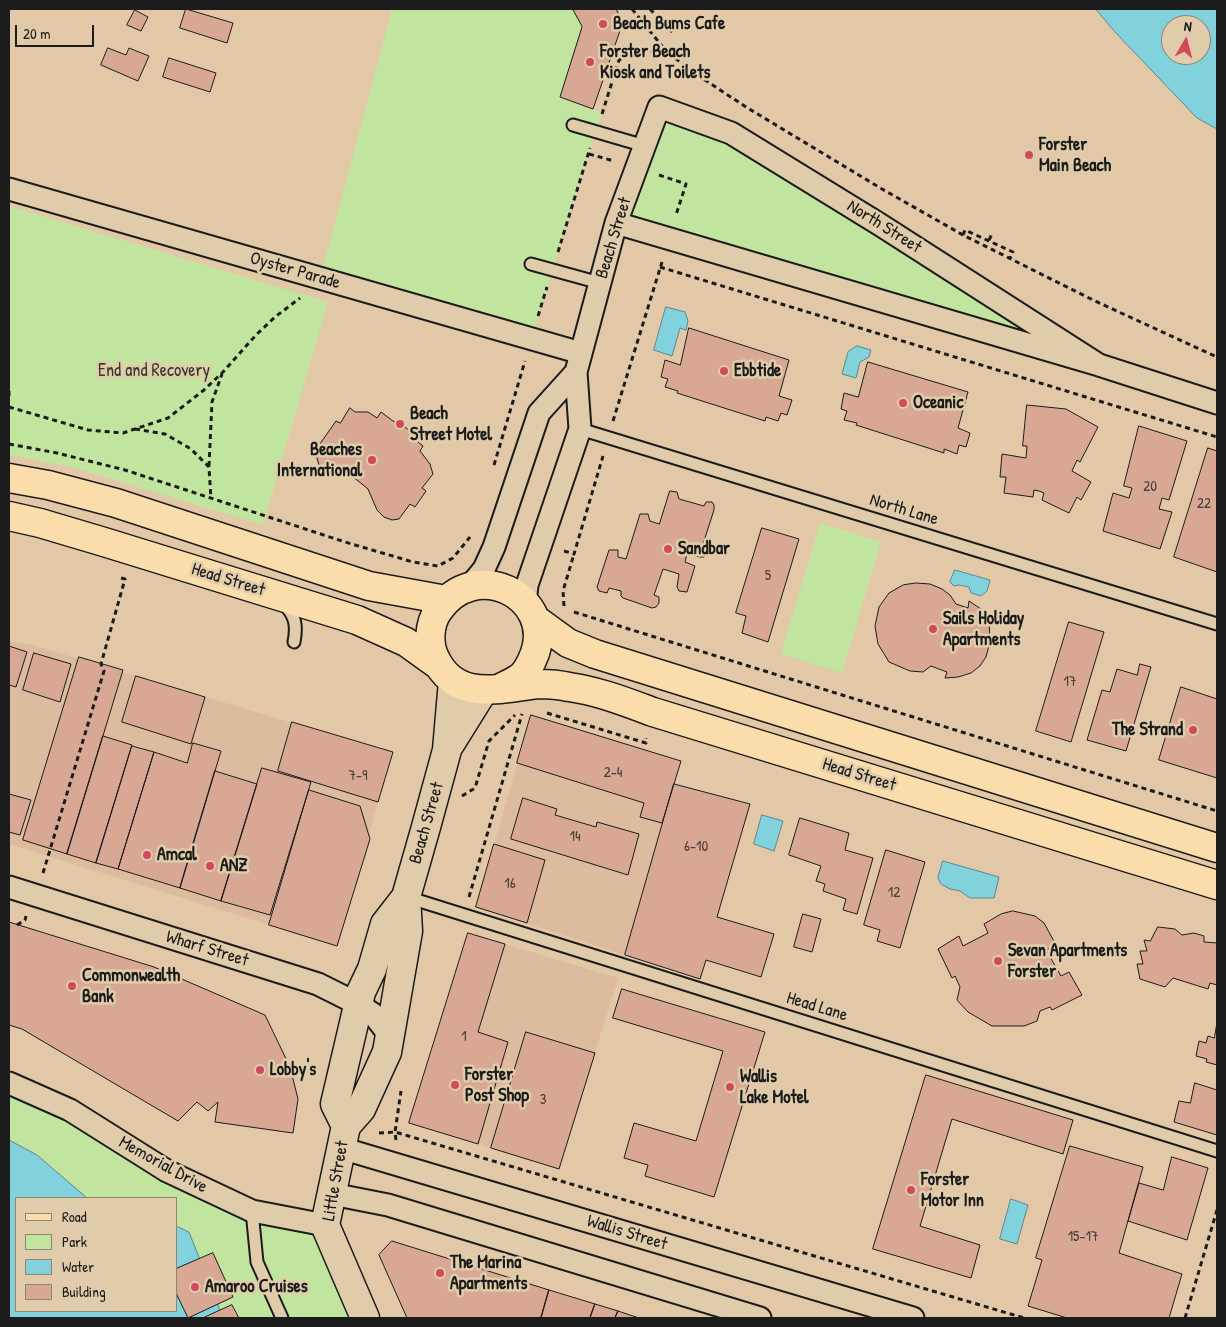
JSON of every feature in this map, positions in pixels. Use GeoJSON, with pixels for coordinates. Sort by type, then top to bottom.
{"type":"FeatureCollection","features":[{"type":"Feature","properties":{"kind":"main road"},"geometry":{"type":"LineString","coordinates":[[9,478],[48,485],[116,503],[369,586],[446,600]]}},
{"type":"Feature","properties":{"kind":"main road","name":"Head Street"},"geometry":{"type":"LineString","coordinates":[[9,516],[40,523],[357,620],[406,642],[446,673]]}},
{"type":"Feature","properties":{"kind":"main road"},"geometry":{"type":"LineString","coordinates":[[491,584],[511,591],[530,611],[538,634],[537,647],[532,662],[522,676],[491,690],[465,688],[446,673],[433,655],[431,644],[431,631],[435,616],[446,600],[456,591],[470,586],[491,584]]}},
{"type":"Feature","properties":{"kind":"main road","name":"Head Street"},"geometry":{"type":"LineString","coordinates":[[530,611],[568,643],[595,654],[1217,848]]}},
{"type":"Feature","properties":{"kind":"main road","name":"Head Street"},"geometry":{"type":"LineString","coordinates":[[491,690],[542,684],[569,687],[608,696],[653,712],[1217,885]]}},
{"type":"Feature","properties":{"kind":"street","name":"Beach Street"},"geometry":{"type":"LineString","coordinates":[[530,611],[527,585],[580,429],[579,362],[616,223],[660,107]]}},
{"type":"Feature","properties":{"kind":"street","name":"North Street"},"geometry":{"type":"LineString","coordinates":[[660,107],[731,133],[879,224],[1099,364]]}},
{"type":"Feature","properties":{"kind":"street","name":"Oyster Parade"},"geometry":{"type":"LineString","coordinates":[[9,189],[531,338],[579,362]]}},
{"type":"Feature","properties":{"kind":"street","name":"North Street"},"geometry":{"type":"LineString","coordinates":[[616,223],[1099,364],[1217,403]]}},
{"type":"Feature","properties":{"kind":"street","name":"Beach Street"},"geometry":{"type":"LineString","coordinates":[[470,586],[484,569],[494,547],[539,413],[579,362]]}},
{"type":"Feature","properties":{"kind":"street","name":"Beach Street"},"geometry":{"type":"LineString","coordinates":[[390,1036],[408,931],[406,896],[447,750],[446,673]]}},
{"type":"Feature","properties":{"kind":"street","name":"Beach Street"},"geometry":{"type":"LineString","coordinates":[[447,750],[491,690]]}},
{"type":"Feature","properties":{"kind":"street","name":"Wharf Street"},"geometry":{"type":"LineString","coordinates":[[9,887],[318,984],[358,1004],[373,1014],[390,1036]]}},
{"type":"Feature","properties":{"kind":"street","name":"Beach Street"},"geometry":{"type":"LineString","coordinates":[[358,1004],[372,969],[385,924],[406,896]]}},
{"type":"Feature","properties":{"kind":"street","name":"Little Street"},"geometry":{"type":"LineString","coordinates":[[343,1137],[335,1104],[358,1004]]}},
{"type":"Feature","properties":{"kind":"street","name":"Little Street"},"geometry":{"type":"LineString","coordinates":[[365,1318],[325,1225],[343,1137],[372,1086],[387,1052],[390,1036]]}},
{"type":"Feature","properties":{"kind":"street","name":"Memorial Drive"},"geometry":{"type":"LineString","coordinates":[[9,1083],[70,1110],[167,1171],[252,1211],[325,1225]]}},
{"type":"Feature","properties":{"kind":"street","name":"Wallis Street"},"geometry":{"type":"LineString","coordinates":[[343,1137],[913,1318]]}},
{"type":"Feature","properties":{"kind":"street"},"geometry":{"type":"LineString","coordinates":[[332,1194],[388,1205],[760,1318]]}},
{"type":"Feature","properties":{"kind":"lane"},"geometry":{"type":"LineString","coordinates":[[573,124],[645,146]]}},
{"type":"Feature","properties":{"kind":"lane"},"geometry":{"type":"LineString","coordinates":[[532,264],[600,283]]}},
{"type":"Feature","properties":{"kind":"lane","name":"North Lane"},"geometry":{"type":"LineString","coordinates":[[580,429],[1217,624]]}},
{"type":"Feature","properties":{"kind":"lane"},"geometry":{"type":"LineString","coordinates":[[275,595],[288,607],[296,626],[294,642]]}},
{"type":"Feature","properties":{"kind":"lane","name":"Head Lane"},"geometry":{"type":"LineString","coordinates":[[406,896],[1217,1151]]}},
{"type":"Feature","properties":{"kind":"lane"},"geometry":{"type":"LineString","coordinates":[[252,1211],[257,1262],[282,1318]]}},
{"type":"Feature","properties":{"kind":"path"},"geometry":{"type":"LineString","coordinates":[[650,9],[674,34]]}},
{"type":"Feature","properties":{"kind":"path"},"geometry":{"type":"LineString","coordinates":[[634,10],[667,52]]}},
{"type":"Feature","properties":{"kind":"path"},"geometry":{"type":"LineString","coordinates":[[494,465],[579,182]]}},
{"type":"Feature","properties":{"kind":"path"},"geometry":{"type":"LineString","coordinates":[[963,235],[965,230],[1013,252],[1010,259]]}},
{"type":"Feature","properties":{"kind":"path"},"geometry":{"type":"LineString","coordinates":[[989,240],[992,234]]}},
{"type":"Feature","properties":{"kind":"path"},"geometry":{"type":"LineString","coordinates":[[660,267],[1217,437]]}},
{"type":"Feature","properties":{"kind":"path"},"geometry":{"type":"LineString","coordinates":[[9,407],[88,430],[123,433],[168,418],[204,390],[275,317],[304,295],[342,285]]}},
{"type":"Feature","properties":{"kind":"path"},"geometry":{"type":"LineString","coordinates":[[211,500],[209,467],[212,402],[223,372]]}},
{"type":"Feature","properties":{"kind":"path"},"geometry":{"type":"LineString","coordinates":[[9,391],[9,396]]}},
{"type":"Feature","properties":{"kind":"path"},"geometry":{"type":"LineString","coordinates":[[135,429],[164,434],[191,449],[209,467]]}},
{"type":"Feature","properties":{"kind":"path"},"geometry":{"type":"LineString","coordinates":[[9,444],[57,453],[124,470],[211,500],[413,562],[438,566],[453,558],[474,532]]}},
{"type":"Feature","properties":{"kind":"path"},"geometry":{"type":"LineString","coordinates":[[574,554],[562,591],[563,606],[574,612],[1217,811]]}},
{"type":"Feature","properties":{"kind":"path"},"geometry":{"type":"LineString","coordinates":[[17,925],[25,920],[31,894],[45,871],[104,671],[101,664],[125,579],[116,576]]}},
{"type":"Feature","properties":{"kind":"path"},"geometry":{"type":"LineString","coordinates":[[430,816],[475,788],[489,741],[520,711]]}},
{"type":"Feature","properties":{"kind":"path"},"geometry":{"type":"LineString","coordinates":[[543,712],[646,743],[648,730]]}},
{"type":"Feature","properties":{"kind":"path"},"geometry":{"type":"LineString","coordinates":[[379,1133],[395,1132],[1024,1318]]}},
{"type":"Feature","properties":{"kind":"path"},"geometry":{"type":"LineString","coordinates":[[1185,1318],[1217,1210]]}},
{"type":"Feature","properties":{"kind":"shaded area"},"geometry":{"type":"Polygon","coordinates":[[[9,641],[33,645],[392,753],[337,946],[9,844],[9,641]]]}},
{"type":"Feature","properties":{"kind":"shaded area"},"geometry":{"type":"Polygon","coordinates":[[[531,715],[681,761],[625,955],[476,907],[531,715]]]}},
{"type":"Feature","properties":{"kind":"shaded area"},"geometry":{"type":"Polygon","coordinates":[[[468,933],[618,978],[559,1169],[409,1123],[468,933]]]}},
{"type":"Feature","properties":{"kind":"green space"},"geometry":{"type":"Polygon","coordinates":[[[392,9],[573,9],[582,27],[593,109],[602,112],[531,339],[320,279],[392,9]]]}},
{"type":"Feature","properties":{"kind":"green space"},"geometry":{"type":"Polygon","coordinates":[[[659,107],[731,133],[1099,365],[617,223],[659,107]]]}},
{"type":"Feature","properties":{"kind":"green space","name":"End and Recovery"},"geometry":{"type":"Polygon","coordinates":[[[9,206],[328,302],[263,525],[72,467],[9,455],[9,206]]]}},
{"type":"Feature","properties":{"kind":"green space"},"geometry":{"type":"Polygon","coordinates":[[[820,523],[881,542],[842,673],[781,654],[820,523]]]}},
{"type":"Feature","properties":{"kind":"green space"},"geometry":{"type":"Polygon","coordinates":[[[9,1083],[167,1171],[325,1225],[365,1318],[225,1318],[189,1232],[178,1227],[178,1197],[86,1197],[37,1155],[9,1140],[9,1083]]]}},
{"type":"Feature","properties":{"kind":"water"},"geometry":{"type":"Polygon","coordinates":[[[1096,9],[1217,9],[1217,129],[1197,118],[1115,32],[1096,9]]]}},
{"type":"Feature","properties":{"kind":"water"},"geometry":{"type":"Polygon","coordinates":[[[666,307],[685,312],[688,321],[686,330],[680,328],[672,356],[654,350],[666,307]]]}},
{"type":"Feature","properties":{"kind":"water"},"geometry":{"type":"Polygon","coordinates":[[[857,346],[871,350],[869,357],[860,362],[856,378],[842,374],[848,352],[857,346]]]}},
{"type":"Feature","properties":{"kind":"water"},"geometry":{"type":"Polygon","coordinates":[[[955,570],[990,580],[987,591],[981,596],[971,593],[969,587],[954,586],[950,582],[955,570]]]}},
{"type":"Feature","properties":{"kind":"water"},"geometry":{"type":"Polygon","coordinates":[[[762,815],[783,821],[774,851],[754,844],[762,815]]]}},
{"type":"Feature","properties":{"kind":"water"},"geometry":{"type":"Polygon","coordinates":[[[943,861],[999,877],[994,898],[970,898],[960,891],[950,889],[941,884],[938,878],[943,861]]]}},
{"type":"Feature","properties":{"kind":"water"},"geometry":{"type":"Polygon","coordinates":[[[9,1140],[37,1155],[86,1197],[15,1197],[15,1312],[178,1312],[178,1227],[189,1232],[223,1318],[9,1318],[9,1140]]]}},
{"type":"Feature","properties":{"kind":"water"},"geometry":{"type":"Polygon","coordinates":[[[1011,1199],[1028,1205],[1017,1244],[1000,1239],[1011,1199]]]}},
{"type":"Feature","properties":{"kind":"building"},"geometry":{"type":"Polygon","coordinates":[[[186,9],[233,23],[227,43],[180,28],[186,9]]]}},
{"type":"Feature","properties":{"kind":"building","name":"Forster Beach Kiosk and Toilets"},"geometry":{"type":"Polygon","coordinates":[[[573,9],[616,9],[623,22],[593,109],[560,97],[582,27],[573,9]]]}},
{"type":"Feature","properties":{"kind":"building"},"geometry":{"type":"Polygon","coordinates":[[[135,10],[148,17],[141,31],[127,25],[135,10]]]}},
{"type":"Feature","properties":{"kind":"building"},"geometry":{"type":"Polygon","coordinates":[[[108,48],[126,55],[129,48],[149,56],[138,81],[101,65],[108,48]]]}},
{"type":"Feature","properties":{"kind":"building"},"geometry":{"type":"Polygon","coordinates":[[[169,58],[216,73],[210,92],[163,77],[169,58]]]}},
{"type":"Feature","properties":{"kind":"building","name":"Ebbtide"},"geometry":{"type":"Polygon","coordinates":[[[689,328],[789,360],[779,396],[792,400],[787,415],[781,413],[778,421],[766,417],[765,421],[677,393],[678,391],[665,387],[668,379],[661,377],[665,360],[680,365],[689,328]]]}},
{"type":"Feature","properties":{"kind":"building","name":"Oceanic"},"geometry":{"type":"Polygon","coordinates":[[[868,362],[968,392],[958,428],[970,433],[966,447],[959,445],[957,454],[944,449],[944,453],[844,420],[847,411],[841,409],[844,393],[858,397],[868,362]]]}},
{"type":"Feature","properties":{"kind":"building"},"geometry":{"type":"Polygon","coordinates":[[[1027,405],[1066,409],[1098,427],[1080,462],[1077,460],[1072,471],[1091,482],[1081,500],[1077,497],[1069,513],[1042,500],[1044,493],[1039,491],[1034,490],[1033,497],[1004,493],[1006,477],[1000,477],[1002,454],[1026,458],[1027,446],[1023,446],[1027,405]]]}},
{"type":"Feature","properties":{"kind":"building","name":"Beaches International"},"geometry":{"type":"Polygon","coordinates":[[[350,408],[355,412],[368,412],[377,418],[381,412],[409,430],[412,437],[423,446],[420,451],[430,464],[433,474],[422,488],[426,491],[415,507],[410,504],[399,519],[392,520],[384,517],[377,510],[368,489],[352,476],[327,472],[319,465],[316,455],[317,448],[336,421],[340,423],[350,408]]]}},
{"type":"Feature","properties":{"kind":"building"},"geometry":{"type":"Polygon","coordinates":[[[1139,426],[1187,441],[1169,500],[1162,498],[1159,509],[1172,512],[1160,549],[1103,531],[1113,493],[1129,498],[1132,488],[1124,486],[1139,426]]]}},
{"type":"Feature","properties":{"kind":"building"},"geometry":{"type":"Polygon","coordinates":[[[1208,448],[1217,451],[1217,572],[1174,557],[1208,448]]]}},
{"type":"Feature","properties":{"kind":"building","name":"Sandbar"},"geometry":{"type":"Polygon","coordinates":[[[670,491],[677,492],[679,499],[704,506],[706,502],[712,502],[714,505],[703,544],[708,549],[708,553],[704,557],[687,554],[685,562],[695,566],[687,592],[679,591],[677,587],[679,574],[663,569],[654,595],[659,597],[659,603],[656,607],[652,608],[623,598],[621,591],[609,588],[607,593],[599,591],[597,587],[609,550],[618,550],[618,557],[626,559],[640,514],[648,514],[650,521],[659,524],[670,491]]]}},
{"type":"Feature","properties":{"kind":"building"},"geometry":{"type":"Polygon","coordinates":[[[762,528],[799,539],[768,642],[742,633],[746,616],[736,613],[762,528]]]}},
{"type":"Feature","properties":{"kind":"building","name":"Sails Holiday Apartments"},"geometry":{"type":"Polygon","coordinates":[[[916,583],[930,584],[942,589],[950,595],[956,604],[968,608],[969,601],[981,609],[989,619],[990,642],[986,657],[980,666],[971,673],[945,678],[947,672],[931,666],[923,672],[910,671],[889,662],[878,644],[875,626],[879,607],[889,593],[903,585],[916,583]]]}},
{"type":"Feature","properties":{"kind":"building"},"geometry":{"type":"Polygon","coordinates":[[[1069,622],[1104,632],[1071,742],[1036,731],[1069,622]]]}},
{"type":"Feature","properties":{"kind":"building"},"geometry":{"type":"Polygon","coordinates":[[[9,646],[27,652],[16,687],[9,685],[9,646]]]}},
{"type":"Feature","properties":{"kind":"building"},"geometry":{"type":"Polygon","coordinates":[[[34,653],[71,664],[60,702],[23,690],[34,653]]]}},
{"type":"Feature","properties":{"kind":"building"},"geometry":{"type":"Polygon","coordinates":[[[79,657],[123,670],[67,854],[23,840],[79,657]]]}},
{"type":"Feature","properties":{"kind":"building"},"geometry":{"type":"Polygon","coordinates":[[[1140,664],[1151,667],[1126,751],[1087,740],[1102,690],[1110,692],[1117,669],[1137,675],[1140,664]]]}},
{"type":"Feature","properties":{"kind":"building"},"geometry":{"type":"Polygon","coordinates":[[[136,676],[205,697],[191,744],[122,722],[136,676]]]}},
{"type":"Feature","properties":{"kind":"building","name":"The Strand"},"geometry":{"type":"Polygon","coordinates":[[[1181,687],[1217,699],[1217,778],[1159,760],[1181,687]]]}},
{"type":"Feature","properties":{"kind":"building"},"geometry":{"type":"Polygon","coordinates":[[[531,715],[681,761],[662,823],[640,817],[644,803],[517,763],[531,715]]]}},
{"type":"Feature","properties":{"kind":"building"},"geometry":{"type":"Polygon","coordinates":[[[292,722],[393,752],[378,802],[278,771],[292,722]]]}},
{"type":"Feature","properties":{"kind":"building"},"geometry":{"type":"Polygon","coordinates":[[[103,736],[132,745],[96,863],[67,854],[103,736]]]}},
{"type":"Feature","properties":{"kind":"building"},"geometry":{"type":"Polygon","coordinates":[[[193,743],[221,751],[180,888],[118,869],[154,752],[187,763],[193,743]]]}},
{"type":"Feature","properties":{"kind":"building"},"geometry":{"type":"Polygon","coordinates":[[[132,746],[154,752],[118,869],[96,863],[132,746]]]}},
{"type":"Feature","properties":{"kind":"building"},"geometry":{"type":"Polygon","coordinates":[[[262,768],[311,782],[270,915],[221,901],[262,768]]]}},
{"type":"Feature","properties":{"kind":"building"},"geometry":{"type":"Polygon","coordinates":[[[215,771],[257,784],[221,901],[180,888],[215,771]]]}},
{"type":"Feature","properties":{"kind":"building"},"geometry":{"type":"Polygon","coordinates":[[[674,784],[750,804],[717,917],[774,934],[761,977],[706,960],[700,979],[625,955],[674,784]]]}},
{"type":"Feature","properties":{"kind":"building"},"geometry":{"type":"Polygon","coordinates":[[[309,790],[360,806],[370,839],[337,946],[269,925],[309,790]]]}},
{"type":"Feature","properties":{"kind":"building"},"geometry":{"type":"Polygon","coordinates":[[[9,794],[31,800],[20,835],[9,832],[9,794]]]}},
{"type":"Feature","properties":{"kind":"building"},"geometry":{"type":"Polygon","coordinates":[[[523,798],[557,809],[555,815],[596,827],[597,822],[639,834],[628,875],[511,839],[523,798]]]}},
{"type":"Feature","properties":{"kind":"building"},"geometry":{"type":"Polygon","coordinates":[[[800,818],[849,833],[845,850],[873,858],[857,914],[843,910],[846,899],[823,891],[825,884],[816,881],[821,866],[789,855],[800,818]]]}},
{"type":"Feature","properties":{"kind":"building"},"geometry":{"type":"Polygon","coordinates":[[[494,844],[545,860],[527,923],[476,907],[494,844]]]}},
{"type":"Feature","properties":{"kind":"building"},"geometry":{"type":"Polygon","coordinates":[[[886,850],[925,862],[900,948],[877,941],[880,930],[864,925],[886,850]]]}},
{"type":"Feature","properties":{"kind":"building","name":"Sevan Apartments Forster"},"geometry":{"type":"Polygon","coordinates":[[[1013,911],[1035,916],[1044,923],[1056,945],[1046,950],[1061,976],[1069,972],[1082,995],[1052,1010],[1050,1007],[1040,1011],[1037,1021],[1024,1026],[992,1026],[968,1012],[957,1000],[960,987],[955,976],[952,978],[938,949],[959,936],[963,946],[988,933],[984,924],[1001,914],[1013,911]]]}},
{"type":"Feature","properties":{"kind":"building"},"geometry":{"type":"Polygon","coordinates":[[[803,914],[821,919],[812,952],[794,947],[803,914]]]}},
{"type":"Feature","properties":{"kind":"building"},"geometry":{"type":"Polygon","coordinates":[[[9,922],[154,967],[265,1015],[290,1067],[298,1099],[293,1133],[215,1122],[218,1102],[208,1111],[197,1102],[178,1121],[22,1029],[9,1025],[9,922]]]}},
{"type":"Feature","properties":{"kind":"building"},"geometry":{"type":"Polygon","coordinates":[[[1158,927],[1175,929],[1182,935],[1194,933],[1204,936],[1204,942],[1217,943],[1217,985],[1210,983],[1208,989],[1173,978],[1165,987],[1140,979],[1137,964],[1143,964],[1140,951],[1147,951],[1144,940],[1150,941],[1158,927]]]}},
{"type":"Feature","properties":{"kind":"building"},"geometry":{"type":"Polygon","coordinates":[[[468,933],[505,944],[478,1032],[508,1042],[478,1144],[409,1123],[468,933]]]}},
{"type":"Feature","properties":{"kind":"building","name":"Wallis Lake Motel"},"geometry":{"type":"Polygon","coordinates":[[[622,989],[765,1032],[714,1197],[645,1176],[648,1165],[624,1158],[634,1123],[696,1141],[723,1051],[613,1018],[622,989]]]}},
{"type":"Feature","properties":{"kind":"building"},"geometry":{"type":"Polygon","coordinates":[[[1217,1023],[1217,1065],[1206,1062],[1207,1059],[1196,1056],[1199,1041],[1206,1043],[1208,1036],[1214,1038],[1217,1023]]]}},
{"type":"Feature","properties":{"kind":"building"},"geometry":{"type":"Polygon","coordinates":[[[526,1032],[595,1053],[559,1169],[491,1148],[526,1032]]]}},
{"type":"Feature","properties":{"kind":"building","name":"Forster Motor Inn"},"geometry":{"type":"Polygon","coordinates":[[[926,1075],[1073,1120],[1063,1154],[952,1119],[920,1226],[980,1245],[971,1278],[873,1249],[926,1075]]]}},
{"type":"Feature","properties":{"kind":"building"},"geometry":{"type":"Polygon","coordinates":[[[1195,1083],[1217,1090],[1217,1135],[1174,1122],[1179,1101],[1190,1103],[1195,1083]]]}},
{"type":"Feature","properties":{"kind":"building"},"geometry":{"type":"Polygon","coordinates":[[[1070,1146],[1143,1167],[1119,1253],[1182,1274],[1169,1318],[1067,1318],[1028,1306],[1042,1260],[1036,1258],[1070,1146]]]}},
{"type":"Feature","properties":{"kind":"building"},"geometry":{"type":"Polygon","coordinates":[[[1172,1157],[1208,1168],[1187,1240],[1128,1221],[1139,1183],[1163,1190],[1172,1157]]]}},
{"type":"Feature","properties":{"kind":"building","name":"The Marina Apartments"},"geometry":{"type":"Polygon","coordinates":[[[392,1241],[549,1290],[541,1318],[407,1318],[379,1255],[392,1241]]]}},
{"type":"Feature","properties":{"kind":"building"},"geometry":{"type":"Polygon","coordinates":[[[213,1253],[233,1297],[188,1318],[178,1297],[178,1268],[213,1253]]]}},
{"type":"Feature","properties":{"kind":"building"},"geometry":{"type":"Polygon","coordinates":[[[549,1290],[595,1304],[590,1318],[541,1318],[549,1290]]]}},
{"type":"Feature","properties":{"kind":"building"},"geometry":{"type":"Polygon","coordinates":[[[595,1304],[618,1311],[615,1318],[590,1318],[595,1304]]]}},
{"type":"Feature","properties":{"kind":"building"},"geometry":{"type":"Polygon","coordinates":[[[232,1305],[239,1318],[203,1318],[232,1305]]]}},
{"type":"Feature","properties":{"kind":"building"},"geometry":{"type":"Polygon","coordinates":[[[618,1311],[639,1318],[615,1318],[618,1311]]]}},
{"type":"Feature","properties":{"kind":"place","name":"Beach Bums Cafe"},"geometry":{"type":"Point","coordinates":[603,24]}},
{"type":"Feature","properties":{"kind":"place","name":"Forster Beach Kiosk and Toilets"},"geometry":{"type":"Point","coordinates":[590,62]}},
{"type":"Feature","properties":{"kind":"place","name":"Forster Main Beach"},"geometry":{"type":"Point","coordinates":[1029,155]}},
{"type":"Feature","properties":{"kind":"place","name":"Ebbtide"},"geometry":{"type":"Point","coordinates":[724,371]}},
{"type":"Feature","properties":{"kind":"place","name":"Oceanic"},"geometry":{"type":"Point","coordinates":[903,403]}},
{"type":"Feature","properties":{"kind":"place","name":"Beach Street Motel"},"geometry":{"type":"Point","coordinates":[400,424]}},
{"type":"Feature","properties":{"kind":"place","name":"Beaches International"},"geometry":{"type":"Point","coordinates":[372,460]}},
{"type":"Feature","properties":{"kind":"place","name":"Sandbar"},"geometry":{"type":"Point","coordinates":[668,549]}},
{"type":"Feature","properties":{"kind":"place","name":"Sails Holiday Apartments"},"geometry":{"type":"Point","coordinates":[933,629]}},
{"type":"Feature","properties":{"kind":"place","name":"The Strand"},"geometry":{"type":"Point","coordinates":[1193,730]}},
{"type":"Feature","properties":{"kind":"place","name":"Amcal"},"geometry":{"type":"Point","coordinates":[147,855]}},
{"type":"Feature","properties":{"kind":"place","name":"ANZ"},"geometry":{"type":"Point","coordinates":[210,866]}},
{"type":"Feature","properties":{"kind":"place","name":"Sevan Apartments Forster"},"geometry":{"type":"Point","coordinates":[998,961]}},
{"type":"Feature","properties":{"kind":"place","name":"Commonwealth Bank"},"geometry":{"type":"Point","coordinates":[72,986]}},
{"type":"Feature","properties":{"kind":"place","name":"Lobby's"},"geometry":{"type":"Point","coordinates":[260,1070]}},
{"type":"Feature","properties":{"kind":"place","name":"Forster Post Shop"},"geometry":{"type":"Point","coordinates":[455,1085]}},
{"type":"Feature","properties":{"kind":"place","name":"Wallis Lake Motel"},"geometry":{"type":"Point","coordinates":[730,1087]}},
{"type":"Feature","properties":{"kind":"place","name":"Forster Motor Inn"},"geometry":{"type":"Point","coordinates":[911,1190]}},
{"type":"Feature","properties":{"kind":"place","name":"The Marina Apartments"},"geometry":{"type":"Point","coordinates":[440,1273]}},
{"type":"Feature","properties":{"kind":"place","name":"Amaroo Cruises"},"geometry":{"type":"Point","coordinates":[195,1287]}}]}
